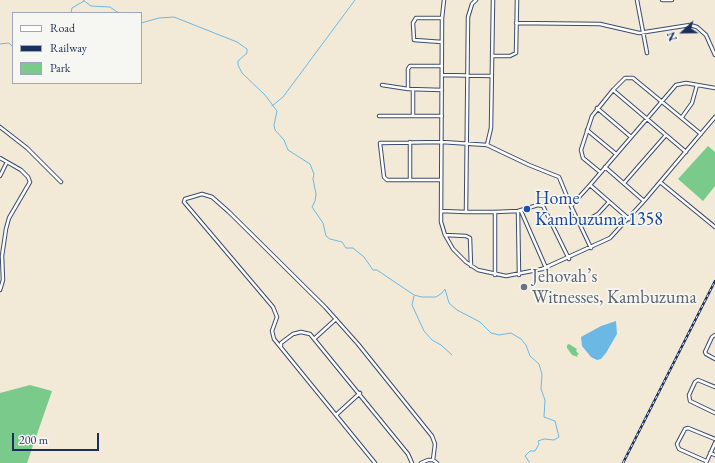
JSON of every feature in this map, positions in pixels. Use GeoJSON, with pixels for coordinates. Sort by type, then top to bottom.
{"type":"FeatureCollection","features":[{"type":"Feature","properties":{"kind":"street"},"geometry":{"type":"LineString","coordinates":[[444,0],[442,18],[442,226],[445,235],[458,254],[472,266],[494,275],[506,276],[519,274],[546,268],[610,238],[629,219],[715,117]]}},
{"type":"Feature","properties":{"kind":"street"},"geometry":{"type":"LineString","coordinates":[[466,212],[468,17],[472,4],[476,0]]}},
{"type":"Feature","properties":{"kind":"street"},"geometry":{"type":"LineString","coordinates":[[487,145],[491,128],[493,0]]}},
{"type":"Feature","properties":{"kind":"street"},"geometry":{"type":"LineString","coordinates":[[492,56],[510,56],[516,53],[518,0]]}},
{"type":"Feature","properties":{"kind":"street"},"geometry":{"type":"LineString","coordinates":[[637,0],[647,53]]}},
{"type":"Feature","properties":{"kind":"street"},"geometry":{"type":"LineString","coordinates":[[662,0],[672,0]]}},
{"type":"Feature","properties":{"kind":"street"},"geometry":{"type":"LineString","coordinates":[[442,18],[416,18],[413,23],[414,40],[442,42]]}},
{"type":"Feature","properties":{"kind":"street"},"geometry":{"type":"LineString","coordinates":[[516,23],[600,24],[633,33],[643,33],[682,25],[693,26],[706,35],[715,55]]}},
{"type":"Feature","properties":{"kind":"street"},"geometry":{"type":"LineString","coordinates":[[408,89],[408,69],[410,66],[442,66]]}},
{"type":"Feature","properties":{"kind":"street"},"geometry":{"type":"LineString","coordinates":[[442,75],[492,76]]}},
{"type":"Feature","properties":{"kind":"street"},"geometry":{"type":"LineString","coordinates":[[600,172],[582,156],[581,150],[590,119],[597,108],[625,78],[633,78],[701,134]]}},
{"type":"Feature","properties":{"kind":"street"},"geometry":{"type":"LineString","coordinates":[[571,206],[679,83],[715,88]]}},
{"type":"Feature","properties":{"kind":"street"},"geometry":{"type":"LineString","coordinates":[[382,85],[412,90],[442,90]]}},
{"type":"Feature","properties":{"kind":"street"},"geometry":{"type":"LineString","coordinates":[[682,117],[692,103],[697,85]]}},
{"type":"Feature","properties":{"kind":"street"},"geometry":{"type":"LineString","coordinates":[[412,90],[413,116]]}},
{"type":"Feature","properties":{"kind":"street"},"geometry":{"type":"LineString","coordinates":[[613,90],[686,152]]}},
{"type":"Feature","properties":{"kind":"street"},"geometry":{"type":"LineString","coordinates":[[597,108],[631,137]]}},
{"type":"Feature","properties":{"kind":"street"},"geometry":{"type":"LineString","coordinates":[[379,116],[442,116]]}},
{"type":"Feature","properties":{"kind":"street"},"geometry":{"type":"LineString","coordinates":[[0,128],[27,148],[62,182]]}},
{"type":"Feature","properties":{"kind":"street"},"geometry":{"type":"LineString","coordinates":[[587,130],[616,154]]}},
{"type":"Feature","properties":{"kind":"street"},"geometry":{"type":"LineString","coordinates":[[624,183],[666,134]]}},
{"type":"Feature","properties":{"kind":"street"},"geometry":{"type":"LineString","coordinates":[[410,142],[410,180]]}},
{"type":"Feature","properties":{"kind":"street"},"geometry":{"type":"LineString","coordinates":[[441,180],[388,180],[384,177],[380,143],[442,142],[487,145],[529,165],[560,177],[571,206],[591,248]]}},
{"type":"Feature","properties":{"kind":"street"},"geometry":{"type":"LineString","coordinates":[[0,158],[21,170],[28,177],[30,182],[9,218],[2,256],[3,280],[0,290]]}},
{"type":"Feature","properties":{"kind":"street"},"geometry":{"type":"LineString","coordinates":[[0,176],[7,162]]}},
{"type":"Feature","properties":{"kind":"street"},"geometry":{"type":"LineString","coordinates":[[605,167],[644,201]]}},
{"type":"Feature","properties":{"kind":"street"},"geometry":{"type":"LineString","coordinates":[[660,182],[715,227]]}},
{"type":"Feature","properties":{"kind":"street"},"geometry":{"type":"LineString","coordinates":[[590,185],[629,219]]}},
{"type":"Feature","properties":{"kind":"street"},"geometry":{"type":"LineString","coordinates":[[375,463],[272,336],[277,317],[273,307],[184,202],[185,199],[202,194],[212,197],[229,212],[336,320],[432,436],[435,444],[433,460]]}},
{"type":"Feature","properties":{"kind":"street"},"geometry":{"type":"LineString","coordinates":[[580,224],[598,214],[609,202]]}},
{"type":"Feature","properties":{"kind":"street"},"geometry":{"type":"LineString","coordinates":[[441,212],[519,211],[538,205],[543,206],[568,259]]}},
{"type":"Feature","properties":{"kind":"street"},"geometry":{"type":"LineString","coordinates":[[519,211],[546,268]]}},
{"type":"Feature","properties":{"kind":"street"},"geometry":{"type":"LineString","coordinates":[[519,211],[519,274]]}},
{"type":"Feature","properties":{"kind":"street"},"geometry":{"type":"LineString","coordinates":[[494,212],[494,275]]}},
{"type":"Feature","properties":{"kind":"street"},"geometry":{"type":"LineString","coordinates":[[445,235],[466,236],[470,238],[472,266]]}},
{"type":"Feature","properties":{"kind":"street"},"geometry":{"type":"LineString","coordinates":[[314,338],[336,320]]}},
{"type":"Feature","properties":{"kind":"street"},"geometry":{"type":"LineString","coordinates":[[281,348],[281,343],[286,338],[301,332],[310,334],[360,393],[408,454],[412,463]]}},
{"type":"Feature","properties":{"kind":"street"},"geometry":{"type":"LineString","coordinates":[[715,334],[705,352],[715,359]]}},
{"type":"Feature","properties":{"kind":"street"},"geometry":{"type":"LineString","coordinates":[[715,387],[698,380],[695,382],[690,395],[690,401],[715,413]]}},
{"type":"Feature","properties":{"kind":"street"},"geometry":{"type":"LineString","coordinates":[[336,414],[360,393]]}},
{"type":"Feature","properties":{"kind":"street"},"geometry":{"type":"LineString","coordinates":[[715,439],[689,428],[685,429],[677,444],[679,449],[706,462],[715,443]]}},
{"type":"Feature","properties":{"kind":"street"},"geometry":{"type":"LineString","coordinates":[[710,453],[715,456]]}},
{"type":"Feature","properties":{"kind":"street"},"geometry":{"type":"LineString","coordinates":[[421,463],[433,460]]}},
{"type":"Feature","properties":{"kind":"street"},"geometry":{"type":"LineString","coordinates":[[433,460],[437,463]]}},
{"type":"Feature","properties":{"kind":"green space"},"geometry":{"type":"Polygon","coordinates":[[[708,146],[715,152],[715,186],[703,201],[678,179],[708,146]]]}},
{"type":"Feature","properties":{"kind":"green space"},"geometry":{"type":"Polygon","coordinates":[[[569,344],[577,349],[576,351],[579,354],[577,355],[578,357],[572,355],[567,348],[567,345],[569,344]]]}},
{"type":"Feature","properties":{"kind":"green space"},"geometry":{"type":"Polygon","coordinates":[[[30,385],[52,391],[27,463],[0,463],[0,393],[30,385]]]}},
{"type":"Feature","properties":{"kind":"water"},"geometry":{"type":"Polygon","coordinates":[[[616,321],[617,334],[606,353],[601,359],[597,360],[591,357],[582,346],[581,337],[601,326],[616,321]]]}},
{"type":"Feature","properties":{"kind":"waterway"},"geometry":{"type":"LineString","coordinates":[[83,0],[91,6],[110,7],[117,12]]}},
{"type":"Feature","properties":{"kind":"waterway"},"geometry":{"type":"LineString","coordinates":[[272,106],[283,97],[355,0]]}},
{"type":"Feature","properties":{"kind":"waterway"},"geometry":{"type":"LineString","coordinates":[[71,12],[72,8],[84,1]]}},
{"type":"Feature","properties":{"kind":"waterway"},"geometry":{"type":"LineString","coordinates":[[142,23],[159,18],[174,17],[237,42],[247,49],[247,53],[238,61],[238,65],[242,73],[265,95],[277,111],[274,125],[275,130],[284,140],[288,150],[310,164],[314,174],[313,179],[316,194],[312,207],[323,223],[326,236],[330,239],[342,242],[346,248],[353,248],[364,257],[373,270],[377,270],[414,295],[422,297],[436,297],[445,289],[449,303],[457,310],[480,322],[491,333],[499,335],[511,333],[521,339],[526,345],[530,356],[539,364],[542,374],[541,389],[545,400],[544,417],[555,421],[559,437],[554,440],[544,439],[538,441],[539,444],[535,451],[530,451],[525,456],[530,463]]}},
{"type":"Feature","properties":{"kind":"waterway"},"geometry":{"type":"LineString","coordinates":[[0,44],[9,43],[12,46]]}},
{"type":"Feature","properties":{"kind":"waterway"},"geometry":{"type":"LineString","coordinates":[[414,296],[412,305],[424,331],[432,340],[441,345],[452,355]]}},
{"type":"Feature","properties":{"kind":"railway"},"geometry":{"type":"LineString","coordinates":[[623,463],[715,281]]}},
{"type":"Feature","properties":{"kind":"place","name":"Home Kambuzuma 1358"},"geometry":{"type":"Point","coordinates":[527,209]}},
{"type":"Feature","properties":{"kind":"place","name":"Jehovah’s Witnesses, Kambuzuma"},"geometry":{"type":"Point","coordinates":[524,287]}}]}
